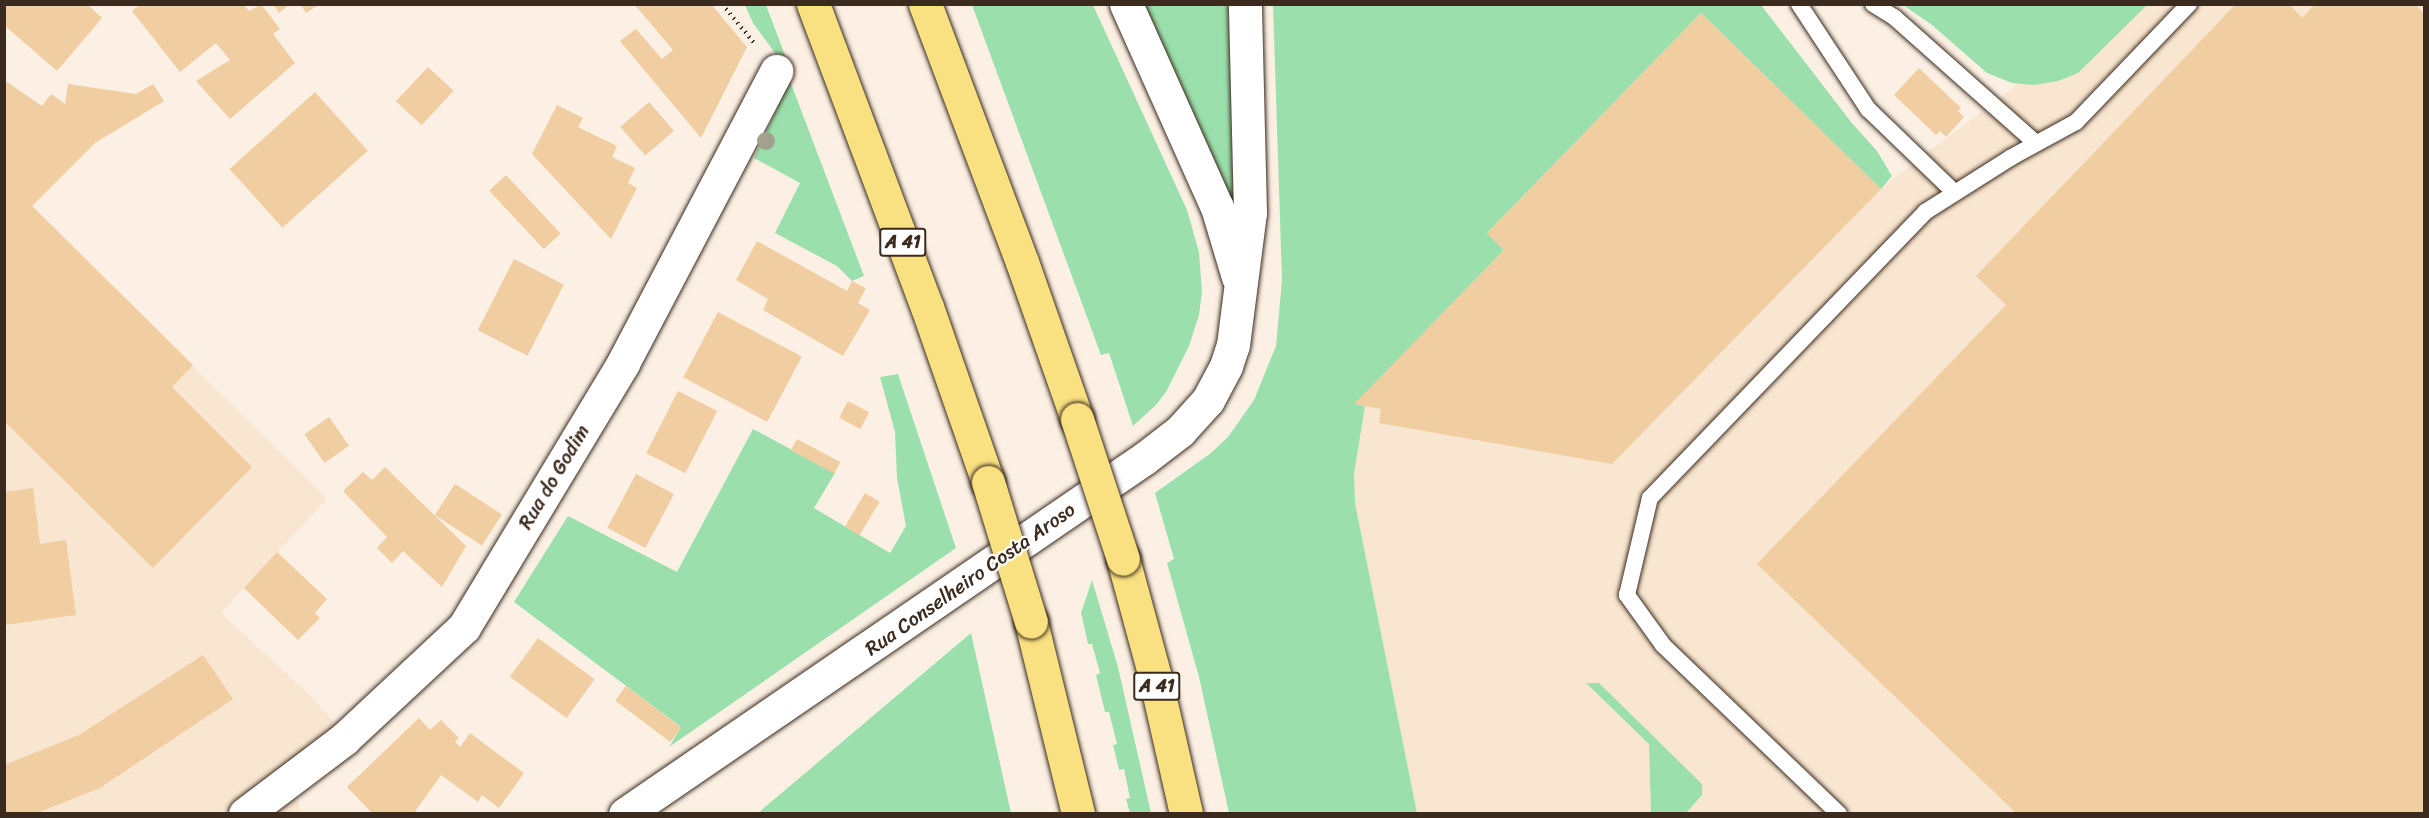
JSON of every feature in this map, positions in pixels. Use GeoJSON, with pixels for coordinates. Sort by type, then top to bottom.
{"type":"FeatureCollection","features":[{"type":"Feature","properties":{"kind":"highway","name":"A 41"},"geometry":{"type":"LineString","coordinates":[[813,4],[927,307],[988,482],[1031,622],[1078,813]]}},
{"type":"Feature","properties":{"kind":"highway","name":"A 41"},"geometry":{"type":"LineString","coordinates":[[925,4],[1023,261],[1123,559],[1155,676],[1186,813]]}},
{"type":"Feature","properties":{"kind":"main road","name":"Rua Conselheiro Costa Aroso"},"geometry":{"type":"LineString","coordinates":[[1126,4],[1217,207],[1241,287]]}},
{"type":"Feature","properties":{"kind":"main road","name":"Rua Conselheiro Costa Aroso"},"geometry":{"type":"LineString","coordinates":[[625,813],[1145,458],[1180,431],[1208,400],[1226,366],[1237,326],[1250,213],[1245,4]]}},
{"type":"Feature","properties":{"kind":"main road","name":"Rua do Godim"},"geometry":{"type":"LineString","coordinates":[[245,813],[344,739],[464,627],[623,363],[776,71]]}},
{"type":"Feature","properties":{"kind":"lane"},"geometry":{"type":"LineString","coordinates":[[1798,4],[1868,109],[1954,192]]}},
{"type":"Feature","properties":{"kind":"lane"},"geometry":{"type":"LineString","coordinates":[[1872,4],[1894,17],[2036,143]]}},
{"type":"Feature","properties":{"kind":"lane"},"geometry":{"type":"LineString","coordinates":[[1839,813],[1663,645],[1627,595],[1650,498],[1925,212],[2036,143],[2076,122],[2188,4]]}},
{"type":"Feature","properties":{"kind":"path"},"geometry":{"type":"LineString","coordinates":[[722,4],[776,71]]}},
{"type":"Feature","properties":{"kind":"shaded area"},"geometry":{"type":"Polygon","coordinates":[[[2099,5],[2424,5],[2424,813],[1417,813],[1355,503],[1354,474],[1365,406],[1354,404],[1504,250],[1487,233],[1701,13],[1881,188],[2025,79],[2099,5]]]}},
{"type":"Feature","properties":{"kind":"shaded area"},"geometry":{"type":"Polygon","coordinates":[[[4,80],[95,143],[32,206],[327,499],[221,613],[310,695],[335,723],[291,787],[302,813],[5,813],[4,80]]]}},
{"type":"Feature","properties":{"kind":"green space"},"geometry":{"type":"Polygon","coordinates":[[[745,5],[766,5],[788,63],[784,65],[753,23],[745,5]]]}},
{"type":"Feature","properties":{"kind":"green space"},"geometry":{"type":"Polygon","coordinates":[[[972,5],[1093,5],[1187,210],[1199,252],[1202,292],[1199,315],[1189,346],[1166,392],[1156,405],[1133,426],[1109,353],[1101,355],[972,5]]]}},
{"type":"Feature","properties":{"kind":"green space"},"geometry":{"type":"Polygon","coordinates":[[[1141,5],[1228,5],[1234,196],[1227,194],[1141,5]]]}},
{"type":"Feature","properties":{"kind":"green space"},"geometry":{"type":"Polygon","coordinates":[[[1273,5],[1761,5],[1851,122],[1877,151],[1892,176],[1881,189],[1701,13],[1487,233],[1504,250],[1355,404],[1365,406],[1354,474],[1355,503],[1417,813],[1229,813],[1199,677],[1167,563],[1174,559],[1155,493],[1211,453],[1228,437],[1254,400],[1276,346],[1282,280],[1273,5]]]}},
{"type":"Feature","properties":{"kind":"green space"},"geometry":{"type":"Polygon","coordinates":[[[1903,5],[2147,5],[2078,73],[2058,81],[2034,85],[2012,83],[1987,73],[1932,25],[1903,5]]]}},
{"type":"Feature","properties":{"kind":"green space"},"geometry":{"type":"Polygon","coordinates":[[[784,65],[864,276],[852,281],[837,266],[775,233],[800,183],[754,158],[782,98],[784,65]]]}},
{"type":"Feature","properties":{"kind":"green space"},"geometry":{"type":"Polygon","coordinates":[[[898,374],[956,548],[669,747],[681,727],[514,602],[568,516],[677,572],[753,429],[835,473],[814,508],[890,553],[906,526],[897,478],[895,432],[880,377],[898,374]]]}},
{"type":"Feature","properties":{"kind":"green space"},"geometry":{"type":"Polygon","coordinates":[[[1092,580],[1118,667],[1151,813],[1130,813],[1126,799],[1130,798],[1124,769],[1119,770],[1113,745],[1117,744],[1109,712],[1105,712],[1096,675],[1100,673],[1092,644],[1088,644],[1081,613],[1092,580]]]}},
{"type":"Feature","properties":{"kind":"green space"},"geometry":{"type":"Polygon","coordinates":[[[971,633],[1011,813],[758,813],[971,633]]]}},
{"type":"Feature","properties":{"kind":"green space"},"geometry":{"type":"Polygon","coordinates":[[[1586,683],[1599,683],[1702,784],[1702,795],[1686,813],[1651,813],[1649,744],[1586,683]]]}},
{"type":"Feature","properties":{"kind":"building"},"geometry":{"type":"Polygon","coordinates":[[[5,4],[87,4],[102,18],[57,71],[5,26],[5,4]]]}},
{"type":"Feature","properties":{"kind":"building"},"geometry":{"type":"Polygon","coordinates":[[[141,4],[243,4],[249,11],[261,4],[280,29],[273,34],[295,63],[230,119],[196,81],[230,60],[216,43],[180,72],[132,11],[141,4]]]}},
{"type":"Feature","properties":{"kind":"building"},"geometry":{"type":"Polygon","coordinates":[[[273,4],[290,4],[279,13],[273,4]]]}},
{"type":"Feature","properties":{"kind":"building"},"geometry":{"type":"Polygon","coordinates":[[[300,4],[320,4],[306,13],[300,4]]]}},
{"type":"Feature","properties":{"kind":"building"},"geometry":{"type":"Polygon","coordinates":[[[634,4],[711,4],[747,47],[701,138],[620,41],[636,29],[662,59],[673,50],[634,4]]]}},
{"type":"Feature","properties":{"kind":"building"},"geometry":{"type":"Polygon","coordinates":[[[2236,4],[2289,4],[2302,18],[2315,4],[2415,4],[2424,14],[2424,813],[2016,813],[1757,564],[2006,305],[1976,276],[2236,4]]]}},
{"type":"Feature","properties":{"kind":"building"},"geometry":{"type":"Polygon","coordinates":[[[1701,13],[1881,189],[1612,464],[1379,423],[1381,409],[1354,404],[1504,250],[1487,233],[1701,13]]]}},
{"type":"Feature","properties":{"kind":"building"},"geometry":{"type":"Polygon","coordinates":[[[428,67],[454,91],[422,125],[396,101],[428,67]]]}},
{"type":"Feature","properties":{"kind":"building"},"geometry":{"type":"Polygon","coordinates":[[[1919,68],[1961,108],[1958,111],[1964,117],[1946,137],[1940,131],[1936,135],[1894,95],[1919,68]]]}},
{"type":"Feature","properties":{"kind":"building"},"geometry":{"type":"Polygon","coordinates":[[[4,80],[42,106],[51,94],[65,104],[68,84],[136,94],[153,84],[164,101],[95,143],[32,206],[193,365],[172,387],[252,467],[153,568],[4,421],[4,80]]]}},
{"type":"Feature","properties":{"kind":"building"},"geometry":{"type":"Polygon","coordinates":[[[315,92],[368,151],[282,228],[230,169],[315,92]]]}},
{"type":"Feature","properties":{"kind":"building"},"geometry":{"type":"Polygon","coordinates":[[[649,102],[674,131],[645,156],[620,127],[649,102]]]}},
{"type":"Feature","properties":{"kind":"building"},"geometry":{"type":"Polygon","coordinates":[[[557,105],[583,118],[578,127],[617,146],[612,157],[635,168],[628,183],[637,188],[611,239],[532,154],[557,105]]]}},
{"type":"Feature","properties":{"kind":"building"},"geometry":{"type":"Polygon","coordinates":[[[506,175],[561,234],[544,249],[489,191],[506,175]]]}},
{"type":"Feature","properties":{"kind":"building"},"geometry":{"type":"Polygon","coordinates":[[[757,241],[847,291],[852,281],[866,288],[858,303],[870,310],[843,356],[763,310],[768,299],[736,280],[757,241]]]}},
{"type":"Feature","properties":{"kind":"building"},"geometry":{"type":"Polygon","coordinates":[[[514,259],[564,284],[528,356],[478,330],[514,259]]]}},
{"type":"Feature","properties":{"kind":"building"},"geometry":{"type":"Polygon","coordinates":[[[718,312],[802,357],[767,422],[683,377],[718,312]]]}},
{"type":"Feature","properties":{"kind":"building"},"geometry":{"type":"Polygon","coordinates":[[[678,391],[717,411],[685,473],[646,453],[678,391]]]}},
{"type":"Feature","properties":{"kind":"building"},"geometry":{"type":"Polygon","coordinates":[[[848,401],[869,412],[860,429],[839,418],[848,401]]]}},
{"type":"Feature","properties":{"kind":"building"},"geometry":{"type":"Polygon","coordinates":[[[329,417],[349,446],[325,463],[304,434],[329,417]]]}},
{"type":"Feature","properties":{"kind":"building"},"geometry":{"type":"Polygon","coordinates":[[[797,439],[840,462],[834,473],[791,450],[797,439]]]}},
{"type":"Feature","properties":{"kind":"building"},"geometry":{"type":"Polygon","coordinates":[[[385,467],[466,546],[442,587],[403,551],[392,563],[377,548],[387,537],[343,491],[363,472],[372,480],[385,467]]]}},
{"type":"Feature","properties":{"kind":"building"},"geometry":{"type":"Polygon","coordinates":[[[636,474],[674,494],[645,548],[607,528],[636,474]]]}},
{"type":"Feature","properties":{"kind":"building"},"geometry":{"type":"Polygon","coordinates":[[[455,484],[502,514],[482,546],[435,515],[455,484]]]}},
{"type":"Feature","properties":{"kind":"building"},"geometry":{"type":"Polygon","coordinates":[[[33,488],[40,544],[66,540],[76,615],[4,625],[4,492],[33,488]]]}},
{"type":"Feature","properties":{"kind":"building"},"geometry":{"type":"Polygon","coordinates":[[[865,493],[880,502],[859,535],[845,526],[865,493]]]}},
{"type":"Feature","properties":{"kind":"building"},"geometry":{"type":"Polygon","coordinates":[[[277,552],[327,599],[315,613],[320,618],[298,640],[244,588],[277,552]]]}},
{"type":"Feature","properties":{"kind":"building"},"geometry":{"type":"Polygon","coordinates":[[[538,638],[595,679],[566,718],[510,677],[538,638]]]}},
{"type":"Feature","properties":{"kind":"building"},"geometry":{"type":"Polygon","coordinates":[[[203,655],[233,699],[100,788],[37,813],[4,813],[4,765],[79,735],[203,655]]]}},
{"type":"Feature","properties":{"kind":"building"},"geometry":{"type":"Polygon","coordinates":[[[626,686],[681,728],[670,742],[615,700],[626,686]]]}},
{"type":"Feature","properties":{"kind":"building"},"geometry":{"type":"Polygon","coordinates":[[[419,718],[430,730],[441,720],[459,738],[455,742],[460,747],[470,733],[524,773],[499,808],[482,795],[478,802],[441,775],[414,813],[372,813],[347,787],[419,718]]]}}]}
